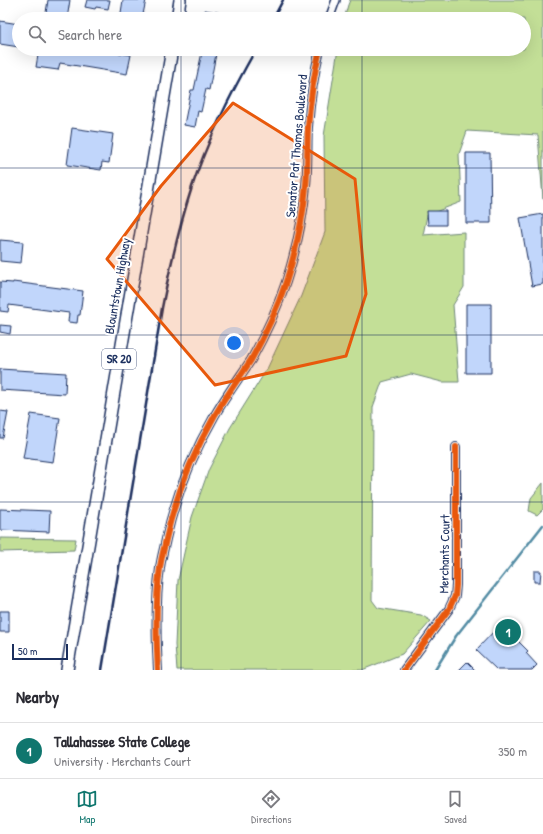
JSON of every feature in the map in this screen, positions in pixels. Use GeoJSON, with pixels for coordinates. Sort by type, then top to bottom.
{"type":"FeatureCollection","features":[{"type":"Feature","properties":{"kind":"main road"},"geometry":{"type":"LineString","coordinates":[[178,12],[180,0]]}},
{"type":"Feature","properties":{"kind":"main road","name":"Blountstown Highway"},"geometry":{"type":"LineString","coordinates":[[67,670],[171,56]]}},
{"type":"Feature","properties":{"kind":"street"},"geometry":{"type":"LineString","coordinates":[[332,12],[336,0]]}},
{"type":"Feature","properties":{"kind":"street","name":"Senator Pat Thomas Boulevard"},"geometry":{"type":"LineString","coordinates":[[158,670],[156,631],[160,568],[170,521],[180,487],[198,445],[251,360],[268,327],[285,284],[297,242],[303,215],[306,186],[308,127],[313,82],[319,56]]}},
{"type":"Feature","properties":{"kind":"street","name":"Merchants Court"},"geometry":{"type":"LineString","coordinates":[[404,670],[449,609],[455,596],[456,447]]}},
{"type":"Feature","properties":{"kind":"highlighted area"},"geometry":{"type":"Polygon","coordinates":[[[233,103],[355,179],[366,294],[346,356],[215,385],[107,259],[161,186],[233,103]]]}},
{"type":"Feature","properties":{"kind":"green space"},"geometry":{"type":"Polygon","coordinates":[[[350,0],[543,0],[543,199],[538,135],[467,131],[459,154],[461,202],[427,215],[423,235],[464,232],[464,287],[453,305],[459,382],[442,382],[411,374],[382,382],[373,407],[372,600],[378,608],[421,615],[431,621],[402,654],[362,670],[177,670],[175,645],[178,580],[192,517],[209,469],[230,428],[267,369],[301,296],[325,232],[324,136],[337,56],[531,56],[531,12],[346,12],[350,0]]]}},
{"type":"Feature","properties":{"kind":"green space"},"geometry":{"type":"Polygon","coordinates":[[[543,483],[543,509],[537,515],[529,511],[531,498],[543,483]]]}},
{"type":"Feature","properties":{"kind":"green space"},"geometry":{"type":"Polygon","coordinates":[[[0,538],[76,539],[74,550],[0,552],[0,538]]]}},
{"type":"Feature","properties":{"kind":"building"},"geometry":{"type":"Polygon","coordinates":[[[48,0],[70,0],[68,12],[46,12],[48,0]]]}},
{"type":"Feature","properties":{"kind":"building"},"geometry":{"type":"Polygon","coordinates":[[[87,0],[110,0],[108,9],[96,7],[95,9],[85,7],[87,0]]]}},
{"type":"Feature","properties":{"kind":"building"},"geometry":{"type":"Polygon","coordinates":[[[123,0],[146,0],[143,12],[121,12],[123,0]]]}},
{"type":"Feature","properties":{"kind":"building"},"geometry":{"type":"Polygon","coordinates":[[[205,10],[216,12],[205,12],[205,10]]]}},
{"type":"Feature","properties":{"kind":"building"},"geometry":{"type":"Polygon","coordinates":[[[0,21],[12,23],[12,46],[0,44],[0,21]]]}},
{"type":"Feature","properties":{"kind":"building"},"geometry":{"type":"Polygon","coordinates":[[[38,56],[131,56],[127,74],[60,63],[58,70],[36,67],[38,56]]]}},
{"type":"Feature","properties":{"kind":"building"},"geometry":{"type":"Polygon","coordinates":[[[201,56],[216,56],[209,90],[206,89],[201,112],[198,111],[195,127],[184,125],[191,90],[194,90],[201,56]]]}},
{"type":"Feature","properties":{"kind":"building"},"geometry":{"type":"Polygon","coordinates":[[[72,128],[113,134],[109,163],[102,162],[101,170],[67,165],[72,128]]]}},
{"type":"Feature","properties":{"kind":"building"},"geometry":{"type":"Polygon","coordinates":[[[466,153],[490,153],[491,223],[466,223],[466,153]]]}},
{"type":"Feature","properties":{"kind":"building"},"geometry":{"type":"Polygon","coordinates":[[[427,211],[446,211],[446,225],[428,225],[427,211]]]}},
{"type":"Feature","properties":{"kind":"building"},"geometry":{"type":"Polygon","coordinates":[[[543,214],[543,284],[532,286],[520,218],[543,214]]]}},
{"type":"Feature","properties":{"kind":"building"},"geometry":{"type":"Polygon","coordinates":[[[0,240],[23,242],[21,263],[0,261],[0,240]]]}},
{"type":"Feature","properties":{"kind":"building"},"geometry":{"type":"Polygon","coordinates":[[[0,282],[13,282],[83,291],[80,315],[78,315],[77,323],[68,322],[69,313],[9,305],[8,312],[0,311],[0,282]]]}},
{"type":"Feature","properties":{"kind":"building"},"geometry":{"type":"Polygon","coordinates":[[[466,304],[491,304],[491,373],[466,373],[466,304]]]}},
{"type":"Feature","properties":{"kind":"building"},"geometry":{"type":"Polygon","coordinates":[[[0,325],[11,326],[10,334],[0,332],[0,325]]]}},
{"type":"Feature","properties":{"kind":"building"},"geometry":{"type":"Polygon","coordinates":[[[0,369],[66,373],[65,394],[0,390],[0,369]]]}},
{"type":"Feature","properties":{"kind":"building"},"geometry":{"type":"Polygon","coordinates":[[[0,411],[8,412],[3,438],[0,438],[0,411]]]}},
{"type":"Feature","properties":{"kind":"building"},"geometry":{"type":"Polygon","coordinates":[[[31,414],[60,418],[53,462],[23,458],[31,414]]]}},
{"type":"Feature","properties":{"kind":"building"},"geometry":{"type":"Polygon","coordinates":[[[0,509],[50,511],[49,532],[0,530],[0,509]]]}},
{"type":"Feature","properties":{"kind":"building"},"geometry":{"type":"Polygon","coordinates":[[[534,571],[541,571],[540,582],[534,582],[534,571]]]}},
{"type":"Feature","properties":{"kind":"building"},"geometry":{"type":"Polygon","coordinates":[[[0,611],[9,611],[9,632],[0,632],[0,611]]]}},
{"type":"Feature","properties":{"kind":"building"},"geometry":{"type":"Polygon","coordinates":[[[501,624],[528,651],[526,653],[537,665],[532,670],[497,670],[476,650],[501,624]]]}},
{"type":"Feature","properties":{"kind":"building"},"geometry":{"type":"Polygon","coordinates":[[[467,662],[475,670],[459,670],[467,662]]]}},
{"type":"Feature","properties":{"kind":"waterway"},"geometry":{"type":"LineString","coordinates":[[435,670],[456,636],[543,525]]}},
{"type":"Feature","properties":{"kind":"railway"},"geometry":{"type":"LineString","coordinates":[[277,12],[283,0]]}},
{"type":"Feature","properties":{"kind":"railway"},"geometry":{"type":"LineString","coordinates":[[102,670],[162,308],[175,247],[192,187],[205,151],[229,99],[252,56]]}},
{"type":"Feature","properties":{"kind":"cycle path"},"geometry":{"type":"LineString","coordinates":[[158,670],[156,619],[158,581],[160,565],[175,506],[192,460],[207,430],[215,415],[251,360],[266,331],[275,312],[293,259],[299,235],[305,198],[309,117],[319,56]]}},
{"type":"Feature","properties":{"kind":"cycle path"},"geometry":{"type":"LineString","coordinates":[[404,670],[449,609],[455,596],[456,447]]}},
{"type":"Feature","properties":{"kind":"place","name":"Tallahassee State College"},"geometry":{"type":"Point","coordinates":[508,632]}}]}
